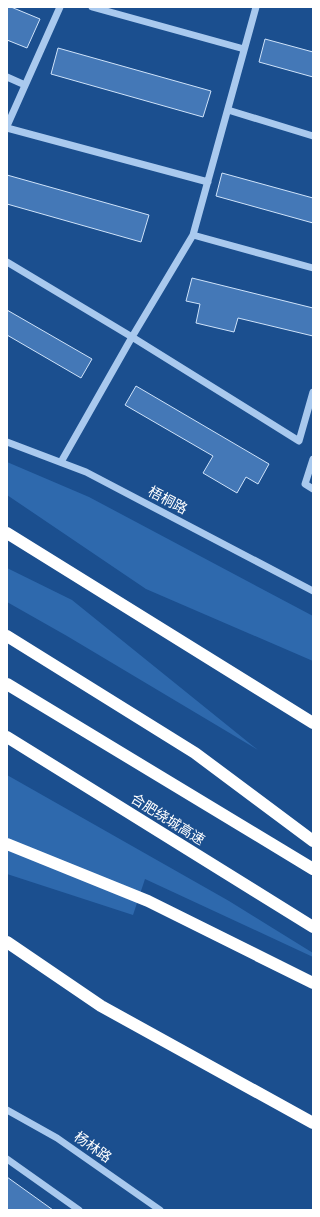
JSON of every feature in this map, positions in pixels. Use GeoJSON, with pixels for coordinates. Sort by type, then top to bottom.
{"type":"FeatureCollection","features":[{"type":"Feature","properties":{"kind":"highway"},"geometry":{"type":"LineString","coordinates":[[7,533],[25,546],[313,722]]}},
{"type":"Feature","properties":{"kind":"highway"},"geometry":{"type":"LineString","coordinates":[[7,538],[25,546]]}},
{"type":"Feature","properties":{"kind":"highway"},"geometry":{"type":"LineString","coordinates":[[7,636],[195,753],[313,841]]}},
{"type":"Feature","properties":{"kind":"highway"},"geometry":{"type":"LineString","coordinates":[[7,684],[313,869]]}},
{"type":"Feature","properties":{"kind":"highway","name":"合肥绕城高速"},"geometry":{"type":"LineString","coordinates":[[7,737],[313,927]]}},
{"type":"Feature","properties":{"kind":"highway"},"geometry":{"type":"LineString","coordinates":[[7,844],[148,901],[313,983]]}},
{"type":"Feature","properties":{"kind":"highway"},"geometry":{"type":"LineString","coordinates":[[7,942],[101,1006],[313,1123]]}},
{"type":"Feature","properties":{"kind":"street"},"geometry":{"type":"LineString","coordinates":[[60,7],[7,127],[208,182]]}},
{"type":"Feature","properties":{"kind":"street"},"geometry":{"type":"LineString","coordinates":[[92,7],[244,49]]}},
{"type":"Feature","properties":{"kind":"street"},"geometry":{"type":"LineString","coordinates":[[61,462],[132,337],[193,235],[256,7]]}},
{"type":"Feature","properties":{"kind":"street"},"geometry":{"type":"LineString","coordinates":[[7,76],[25,85]]}},
{"type":"Feature","properties":{"kind":"street"},"geometry":{"type":"LineString","coordinates":[[228,110],[313,136]]}},
{"type":"Feature","properties":{"kind":"street"},"geometry":{"type":"LineString","coordinates":[[193,235],[313,268]]}},
{"type":"Feature","properties":{"kind":"street"},"geometry":{"type":"LineString","coordinates":[[7,262],[132,337],[299,441],[313,392]]}},
{"type":"Feature","properties":{"kind":"street","name":"梧桐路"},"geometry":{"type":"LineString","coordinates":[[7,442],[86,472],[313,591]]}},
{"type":"Feature","properties":{"kind":"street"},"geometry":{"type":"LineString","coordinates":[[313,459],[305,484],[313,489]]}},
{"type":"Feature","properties":{"kind":"street","name":"杨林路"},"geometry":{"type":"LineString","coordinates":[[7,1110],[57,1138],[160,1210]]}},
{"type":"Feature","properties":{"kind":"street"},"geometry":{"type":"LineString","coordinates":[[7,1159],[79,1210]]}},
{"type":"Feature","properties":{"kind":"shaded area"},"geometry":{"type":"Polygon","coordinates":[[[7,462],[89,497],[313,616],[313,661],[146,589],[7,495],[7,462]]]}},
{"type":"Feature","properties":{"kind":"shaded area"},"geometry":{"type":"Polygon","coordinates":[[[7,568],[72,600],[258,750],[7,602],[7,568]]]}},
{"type":"Feature","properties":{"kind":"shaded area"},"geometry":{"type":"Polygon","coordinates":[[[7,775],[229,901],[313,953],[313,957],[145,879],[133,915],[7,874],[7,775]]]}},
{"type":"Feature","properties":{"kind":"building"},"geometry":{"type":"Polygon","coordinates":[[[7,7],[11,7],[40,19],[27,48],[7,40],[7,7]]]}},
{"type":"Feature","properties":{"kind":"building"},"geometry":{"type":"Polygon","coordinates":[[[265,39],[313,52],[313,77],[259,62],[265,39]]]}},
{"type":"Feature","properties":{"kind":"building"},"geometry":{"type":"Polygon","coordinates":[[[58,48],[211,91],[203,117],[51,74],[58,48]]]}},
{"type":"Feature","properties":{"kind":"building"},"geometry":{"type":"Polygon","coordinates":[[[222,173],[313,198],[313,223],[216,196],[222,173]]]}},
{"type":"Feature","properties":{"kind":"building"},"geometry":{"type":"Polygon","coordinates":[[[7,175],[149,215],[141,242],[7,204],[7,175]]]}},
{"type":"Feature","properties":{"kind":"building"},"geometry":{"type":"Polygon","coordinates":[[[192,278],[313,308],[313,336],[238,318],[234,332],[196,323],[200,304],[186,301],[192,278]]]}},
{"type":"Feature","properties":{"kind":"building"},"geometry":{"type":"Polygon","coordinates":[[[7,310],[92,359],[81,378],[7,335],[7,310]]]}},
{"type":"Feature","properties":{"kind":"building"},"geometry":{"type":"Polygon","coordinates":[[[136,386],[269,464],[258,484],[246,477],[237,493],[203,473],[213,456],[125,405],[136,386]]]}},
{"type":"Feature","properties":{"kind":"building"},"geometry":{"type":"Polygon","coordinates":[[[7,1177],[53,1210],[7,1210],[7,1177]]]}}]}
